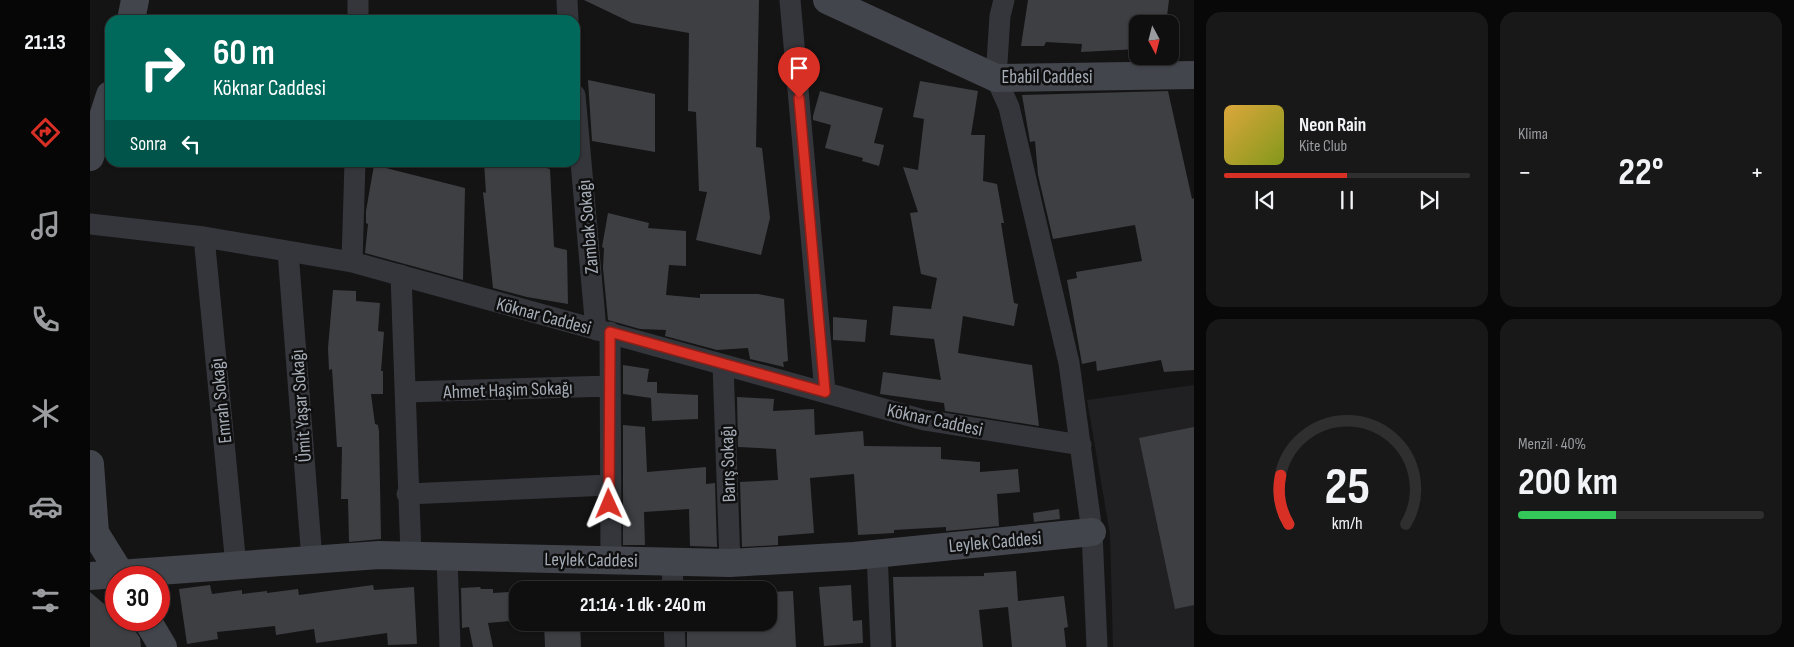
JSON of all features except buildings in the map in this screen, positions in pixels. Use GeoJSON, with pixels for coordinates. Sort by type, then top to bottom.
{"type":"FeatureCollection","features":[{"type":"Feature","properties":{"kind":"street"},"geometry":{"type":"LineString","coordinates":[[132,15],[135,0]]}},
{"type":"Feature","properties":{"kind":"street"},"geometry":{"type":"LineString","coordinates":[[358,0],[358,15]]}},
{"type":"Feature","properties":{"kind":"street"},"geometry":{"type":"LineString","coordinates":[[567,0],[568,15]]}},
{"type":"Feature","properties":{"kind":"street"},"geometry":{"type":"LineString","coordinates":[[790,0],[825,392]]}},
{"type":"Feature","properties":{"kind":"street","name":"Ebabil Caddesi"},"geometry":{"type":"LineString","coordinates":[[827,0],[996,78],[1194,75]]}},
{"type":"Feature","properties":{"kind":"street"},"geometry":{"type":"LineString","coordinates":[[1004,0],[1000,16],[996,78],[1009,107],[1069,363],[1092,532],[1097,647]]}},
{"type":"Feature","properties":{"kind":"street"},"geometry":{"type":"LineString","coordinates":[[90,157],[105,110]]}},
{"type":"Feature","properties":{"kind":"street","name":"Zambak Sokağı"},"geometry":{"type":"LineString","coordinates":[[580,137],[610,386],[609,485],[611,559]]}},
{"type":"Feature","properties":{"kind":"street"},"geometry":{"type":"LineString","coordinates":[[352,262],[356,167]]}},
{"type":"Feature","properties":{"kind":"street","name":"Köknar Caddesi"},"geometry":{"type":"LineString","coordinates":[[90,224],[204,237],[352,262],[924,420],[1081,445]]}},
{"type":"Feature","properties":{"kind":"street","name":"Emrah Sokağı"},"geometry":{"type":"LineString","coordinates":[[204,237],[236,566]]}},
{"type":"Feature","properties":{"kind":"street","name":"Ümit Yaşar Sokağı"},"geometry":{"type":"LineString","coordinates":[[288,252],[312,560]]}},
{"type":"Feature","properties":{"kind":"street"},"geometry":{"type":"LineString","coordinates":[[401,275],[406,392],[407,494],[411,555]]}},
{"type":"Feature","properties":{"kind":"street","name":"Barış Sokağı"},"geometry":{"type":"LineString","coordinates":[[723,365],[730,563]]}},
{"type":"Feature","properties":{"kind":"street","name":"Ahmet Haşim Sokağı"},"geometry":{"type":"LineString","coordinates":[[406,392],[610,386]]}},
{"type":"Feature","properties":{"kind":"street"},"geometry":{"type":"LineString","coordinates":[[90,464],[95,533],[116,566]]}},
{"type":"Feature","properties":{"kind":"street"},"geometry":{"type":"LineString","coordinates":[[407,494],[609,485]]}},
{"type":"Feature","properties":{"kind":"street","name":"Leylek Caddesi"},"geometry":{"type":"LineString","coordinates":[[170,572],[312,560],[411,555],[672,560],[730,563],[854,556],[877,552],[1092,532]]}},
{"type":"Feature","properties":{"kind":"street"},"geometry":{"type":"LineString","coordinates":[[877,552],[881,647]]}},
{"type":"Feature","properties":{"kind":"street"},"geometry":{"type":"LineString","coordinates":[[447,556],[450,647]]}},
{"type":"Feature","properties":{"kind":"street"},"geometry":{"type":"LineString","coordinates":[[672,560],[673,581]]}},
{"type":"Feature","properties":{"kind":"street","name":"Leylek Caddesi"},"geometry":{"type":"LineString","coordinates":[[90,576],[105,576]]}},
{"type":"Feature","properties":{"kind":"street"},"geometry":{"type":"LineString","coordinates":[[154,631],[163,647]]}},
{"type":"Feature","properties":{"kind":"street"},"geometry":{"type":"LineString","coordinates":[[674,631],[675,647]]}},
{"type":"Feature","properties":{"kind":"shaded area"},"geometry":{"type":"Polygon","coordinates":[[[1194,385],[1194,647],[1113,647],[1110,534],[1087,400],[1194,385]]]}},
{"type":"Feature","properties":{"kind":"route"},"geometry":{"type":"LineString","coordinates":[[609,504],[610,332],[825,392],[799,98]]}}]}
